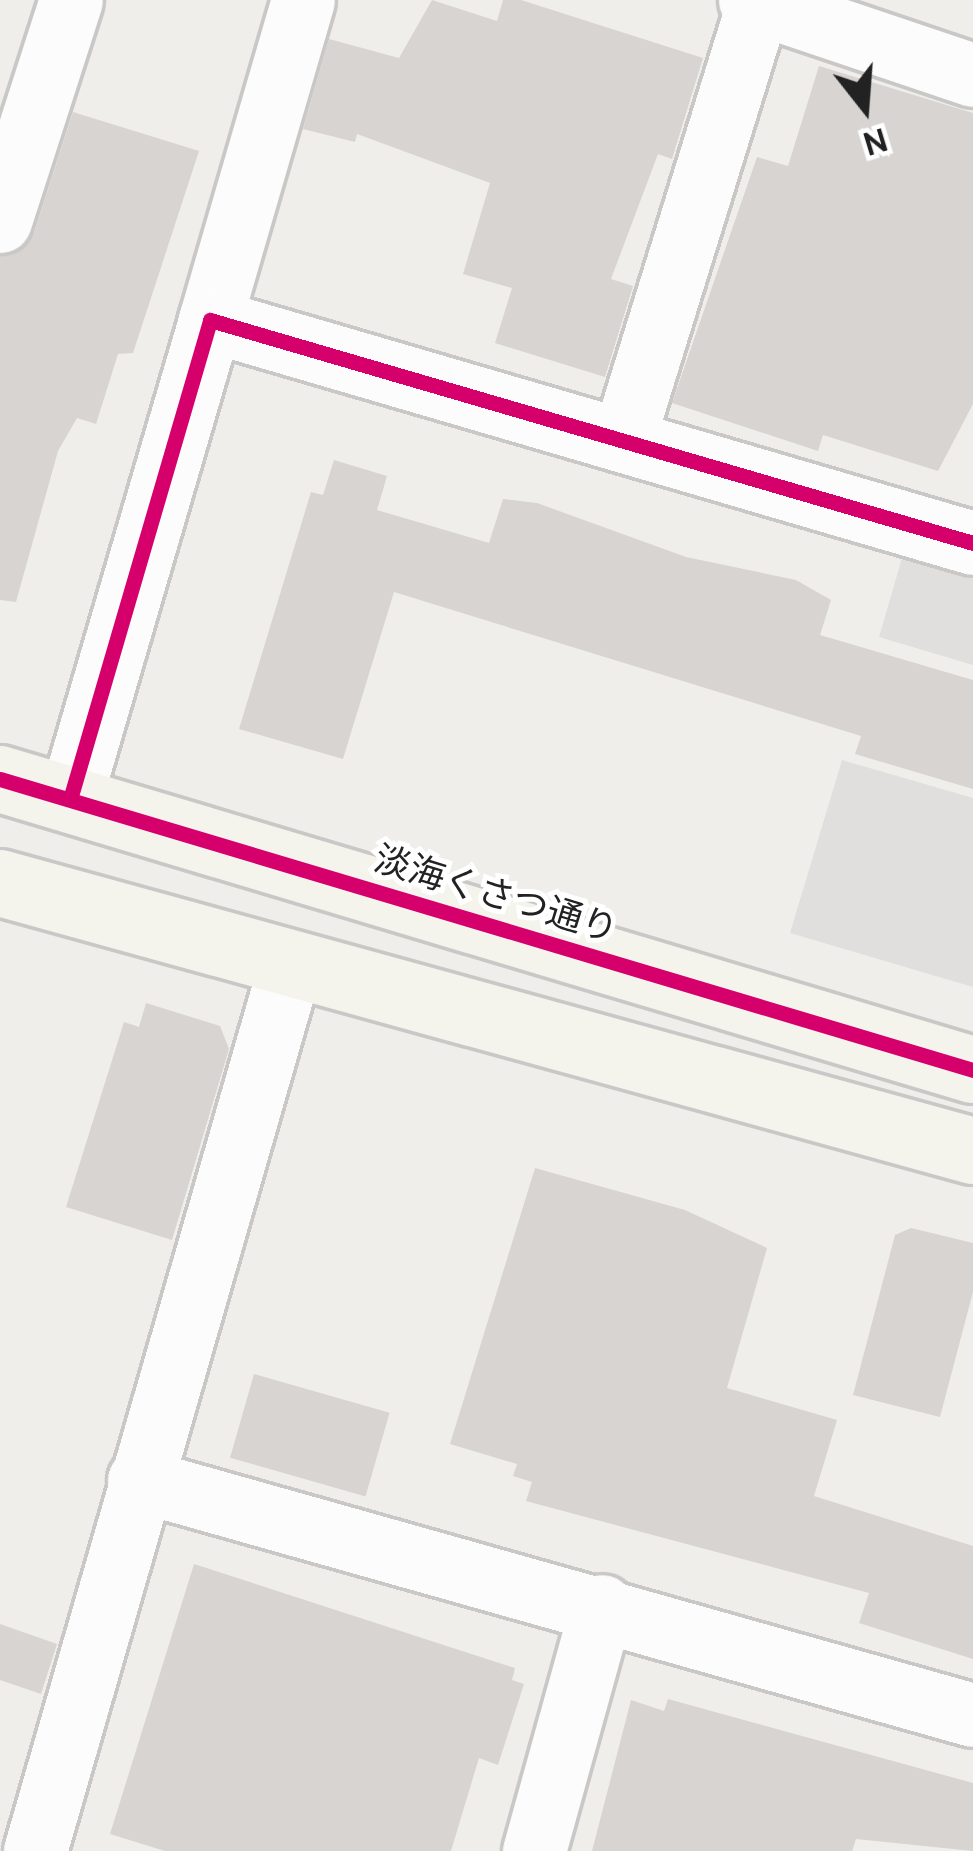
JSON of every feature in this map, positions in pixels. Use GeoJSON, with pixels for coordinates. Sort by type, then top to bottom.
{"type":"FeatureCollection","features":[{"type":"Feature","properties":{"kind":"street"},"geometry":{"type":"LineString","coordinates":[[0,221],[71,0]]}},
{"type":"Feature","properties":{"kind":"street"},"geometry":{"type":"LineString","coordinates":[[71,796],[303,0]]}},
{"type":"Feature","properties":{"kind":"street"},"geometry":{"type":"LineString","coordinates":[[624,437],[754,1],[973,76]]}},
{"type":"Feature","properties":{"kind":"street"},"geometry":{"type":"LineString","coordinates":[[210,320],[624,437],[973,543]]}},
{"type":"Feature","properties":{"kind":"street","name":"淡海くさつ通り"},"geometry":{"type":"LineString","coordinates":[[0,779],[71,796],[973,1070]]}},
{"type":"Feature","properties":{"kind":"street"},"geometry":{"type":"LineString","coordinates":[[0,883],[973,1151]]}},
{"type":"Feature","properties":{"kind":"street"},"geometry":{"type":"LineString","coordinates":[[35,1851],[290,966]]}},
{"type":"Feature","properties":{"kind":"street"},"geometry":{"type":"LineString","coordinates":[[139,1480],[602,1606],[973,1715]]}},
{"type":"Feature","properties":{"kind":"street"},"geometry":{"type":"LineString","coordinates":[[534,1851],[602,1606]]}},
{"type":"Feature","properties":{"kind":"shaded area"},"geometry":{"type":"Polygon","coordinates":[[[902,558],[973,579],[973,665],[879,637],[902,558]]]}},
{"type":"Feature","properties":{"kind":"shaded area"},"geometry":{"type":"Polygon","coordinates":[[[842,760],[973,798],[973,987],[790,933],[842,760]]]}},
{"type":"Feature","properties":{"kind":"building"},"geometry":{"type":"Polygon","coordinates":[[[432,0],[497,21],[503,0],[521,0],[703,58],[672,159],[658,154],[611,279],[633,286],[605,377],[495,343],[512,288],[463,274],[490,183],[357,134],[355,142],[303,129],[329,39],[399,58],[432,0]]]}},
{"type":"Feature","properties":{"kind":"building"},"geometry":{"type":"Polygon","coordinates":[[[819,66],[973,113],[973,404],[938,471],[823,435],[818,451],[672,403],[757,157],[788,166],[819,66]]]}},
{"type":"Feature","properties":{"kind":"building"},"geometry":{"type":"Polygon","coordinates":[[[73,112],[199,151],[133,353],[118,354],[96,424],[77,418],[58,451],[16,602],[0,600],[0,256],[34,233],[73,112]]]}},
{"type":"Feature","properties":{"kind":"building"},"geometry":{"type":"Polygon","coordinates":[[[334,460],[387,476],[377,510],[489,543],[503,499],[537,503],[686,557],[796,580],[831,600],[820,635],[973,680],[973,789],[855,754],[861,736],[394,592],[343,759],[239,729],[311,492],[323,495],[334,460]]]}},
{"type":"Feature","properties":{"kind":"building"},"geometry":{"type":"Polygon","coordinates":[[[146,1003],[220,1026],[229,1049],[172,1240],[66,1207],[124,1022],[139,1027],[146,1003]]]}},
{"type":"Feature","properties":{"kind":"building"},"geometry":{"type":"Polygon","coordinates":[[[535,1168],[685,1210],[767,1248],[727,1388],[837,1420],[814,1496],[973,1546],[973,1659],[859,1623],[869,1593],[526,1501],[532,1482],[513,1476],[517,1464],[450,1444],[535,1168]]]}},
{"type":"Feature","properties":{"kind":"building"},"geometry":{"type":"Polygon","coordinates":[[[911,1228],[973,1243],[973,1292],[940,1417],[853,1395],[895,1235],[911,1228]]]}},
{"type":"Feature","properties":{"kind":"building"},"geometry":{"type":"Polygon","coordinates":[[[254,1374],[390,1413],[366,1496],[230,1458],[254,1374]]]}},
{"type":"Feature","properties":{"kind":"building"},"geometry":{"type":"Polygon","coordinates":[[[194,1564],[515,1668],[512,1680],[524,1684],[498,1765],[479,1758],[451,1851],[165,1851],[110,1834],[194,1564]]]}},
{"type":"Feature","properties":{"kind":"building"},"geometry":{"type":"Polygon","coordinates":[[[0,1624],[57,1644],[41,1694],[0,1680],[0,1624]]]}},
{"type":"Feature","properties":{"kind":"building"},"geometry":{"type":"Polygon","coordinates":[[[668,1699],[973,1783],[973,1851],[856,1839],[852,1851],[592,1851],[631,1700],[664,1711],[668,1699]]]}},
{"type":"Feature","properties":{"kind":"cycle path"},"geometry":{"type":"LineString","coordinates":[[71,796],[210,320],[973,543]]}},
{"type":"Feature","properties":{"kind":"cycle path"},"geometry":{"type":"LineString","coordinates":[[0,779],[973,1070]]}}]}
